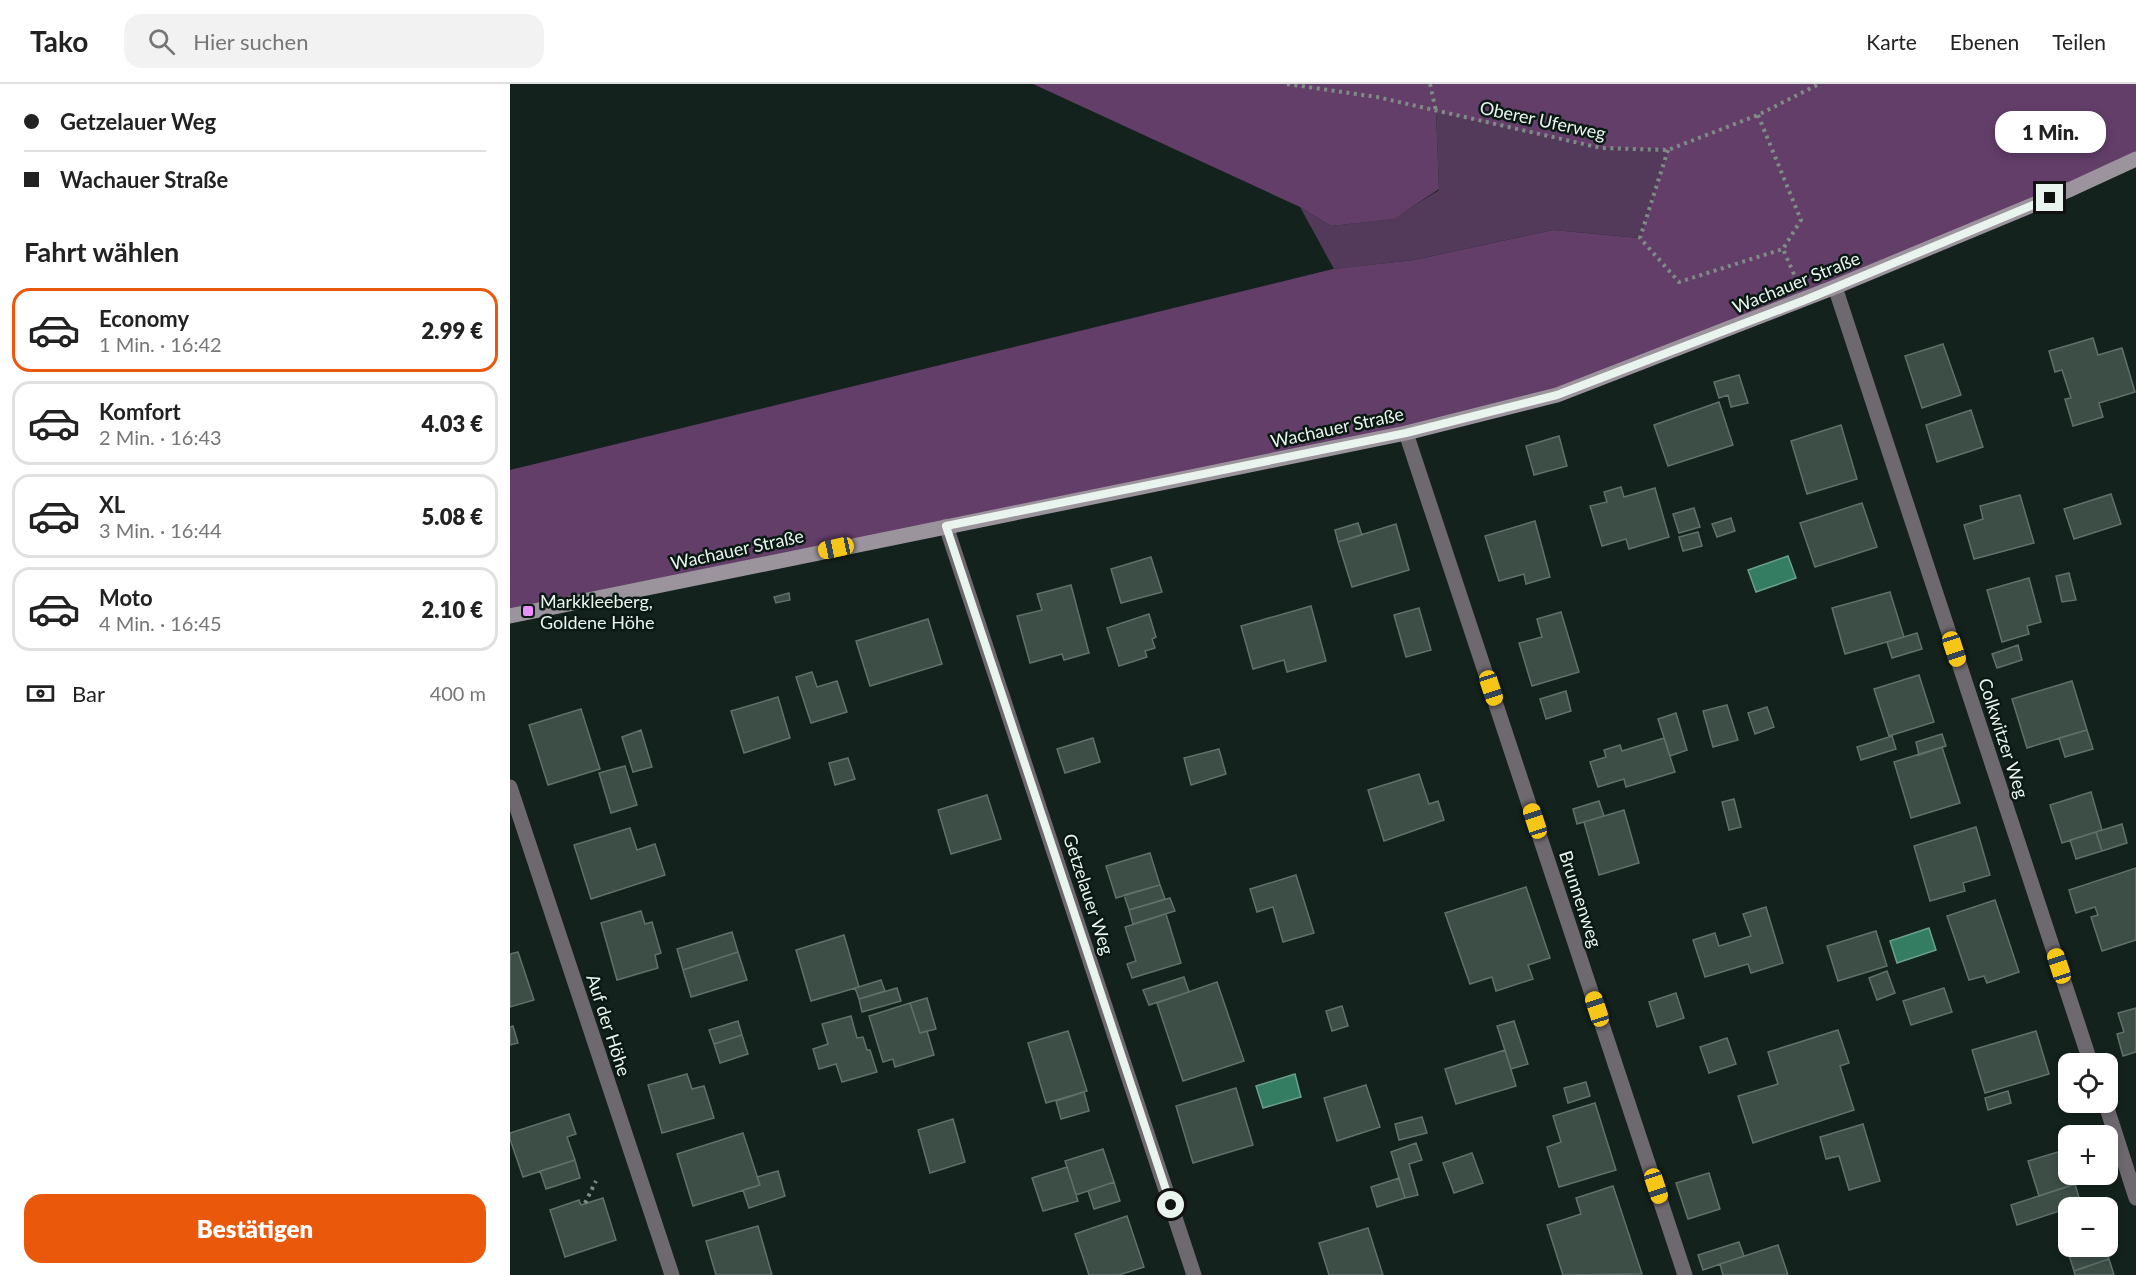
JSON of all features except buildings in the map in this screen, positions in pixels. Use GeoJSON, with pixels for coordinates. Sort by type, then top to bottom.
{"type":"FeatureCollection","features":[{"type":"Feature","properties":{"kind":"main road","name":"Wachauer Straße"},"geometry":{"type":"LineString","coordinates":[[510,616],[1406,433],[1557,395],[1805,300],[2071,189],[2136,159]]}},
{"type":"Feature","properties":{"kind":"street","name":"Colkwitzer Weg"},"geometry":{"type":"LineString","coordinates":[[1835,287],[2087,1053]]}},
{"type":"Feature","properties":{"kind":"street","name":"Brunnenweg"},"geometry":{"type":"LineString","coordinates":[[1406,433],[1685,1275]]}},
{"type":"Feature","properties":{"kind":"street","name":"Getzelauer Weg"},"geometry":{"type":"LineString","coordinates":[[946,526],[1194,1275]]}},
{"type":"Feature","properties":{"kind":"street","name":"Auf der Höhe"},"geometry":{"type":"LineString","coordinates":[[510,787],[672,1275]]}},
{"type":"Feature","properties":{"kind":"street"},"geometry":{"type":"LineString","coordinates":[[2108,1113],[2136,1198]]}},
{"type":"Feature","properties":{"kind":"path","name":"Oberer Uferweg"},"geometry":{"type":"LineString","coordinates":[[1287,84],[1377,97],[1601,148],[1668,150],[1758,115],[1819,84]]}},
{"type":"Feature","properties":{"kind":"path"},"geometry":{"type":"LineString","coordinates":[[1430,84],[1436,111]]}},
{"type":"Feature","properties":{"kind":"path"},"geometry":{"type":"LineString","coordinates":[[1668,150],[1640,238],[1680,282],[1783,249],[1801,220],[1758,115]]}},
{"type":"Feature","properties":{"kind":"path"},"geometry":{"type":"LineString","coordinates":[[1783,249],[1805,300]]}},
{"type":"Feature","properties":{"kind":"path"},"geometry":{"type":"LineString","coordinates":[[585,1203],[596,1181]]}},
{"type":"Feature","properties":{"kind":"shaded area"},"geometry":{"type":"Polygon","coordinates":[[[1033,84],[2136,84],[2136,159],[1557,395],[510,616],[510,470],[1333,269],[1414,260],[1553,230],[1640,238],[1668,150],[1601,148],[1436,112],[1439,189],[1394,219],[1331,226],[1300,207],[1033,84]]]}},
{"type":"Feature","properties":{"kind":"shaded area"},"geometry":{"type":"Polygon","coordinates":[[[1436,111],[1601,148],[1668,150],[1640,238],[1553,230],[1414,260],[1334,269],[1300,207],[1331,226],[1393,219],[1439,190],[1436,111]]]}},
{"type":"Feature","properties":{"kind":"shaded area"},"geometry":{"type":"Polygon","coordinates":[[[1788,556],[1796,578],[1756,592],[1748,570],[1788,556]]]}},
{"type":"Feature","properties":{"kind":"shaded area"},"geometry":{"type":"Polygon","coordinates":[[[1929,928],[1936,950],[1897,963],[1890,941],[1929,928]]]}},
{"type":"Feature","properties":{"kind":"shaded area"},"geometry":{"type":"Polygon","coordinates":[[[1295,1074],[1301,1097],[1263,1108],[1256,1086],[1295,1074]]]}},
{"type":"Feature","properties":{"kind":"place","name":"Markkleeberg, Goldene Höhe"},"geometry":{"type":"Point","coordinates":[528,611]}},
{"type":"Feature","properties":{"kind":"route"},"geometry":{"type":"LineString","coordinates":[[1171,1205],[946,526],[1406,433],[1557,395],[1805,300],[2050,198]]}}]}
